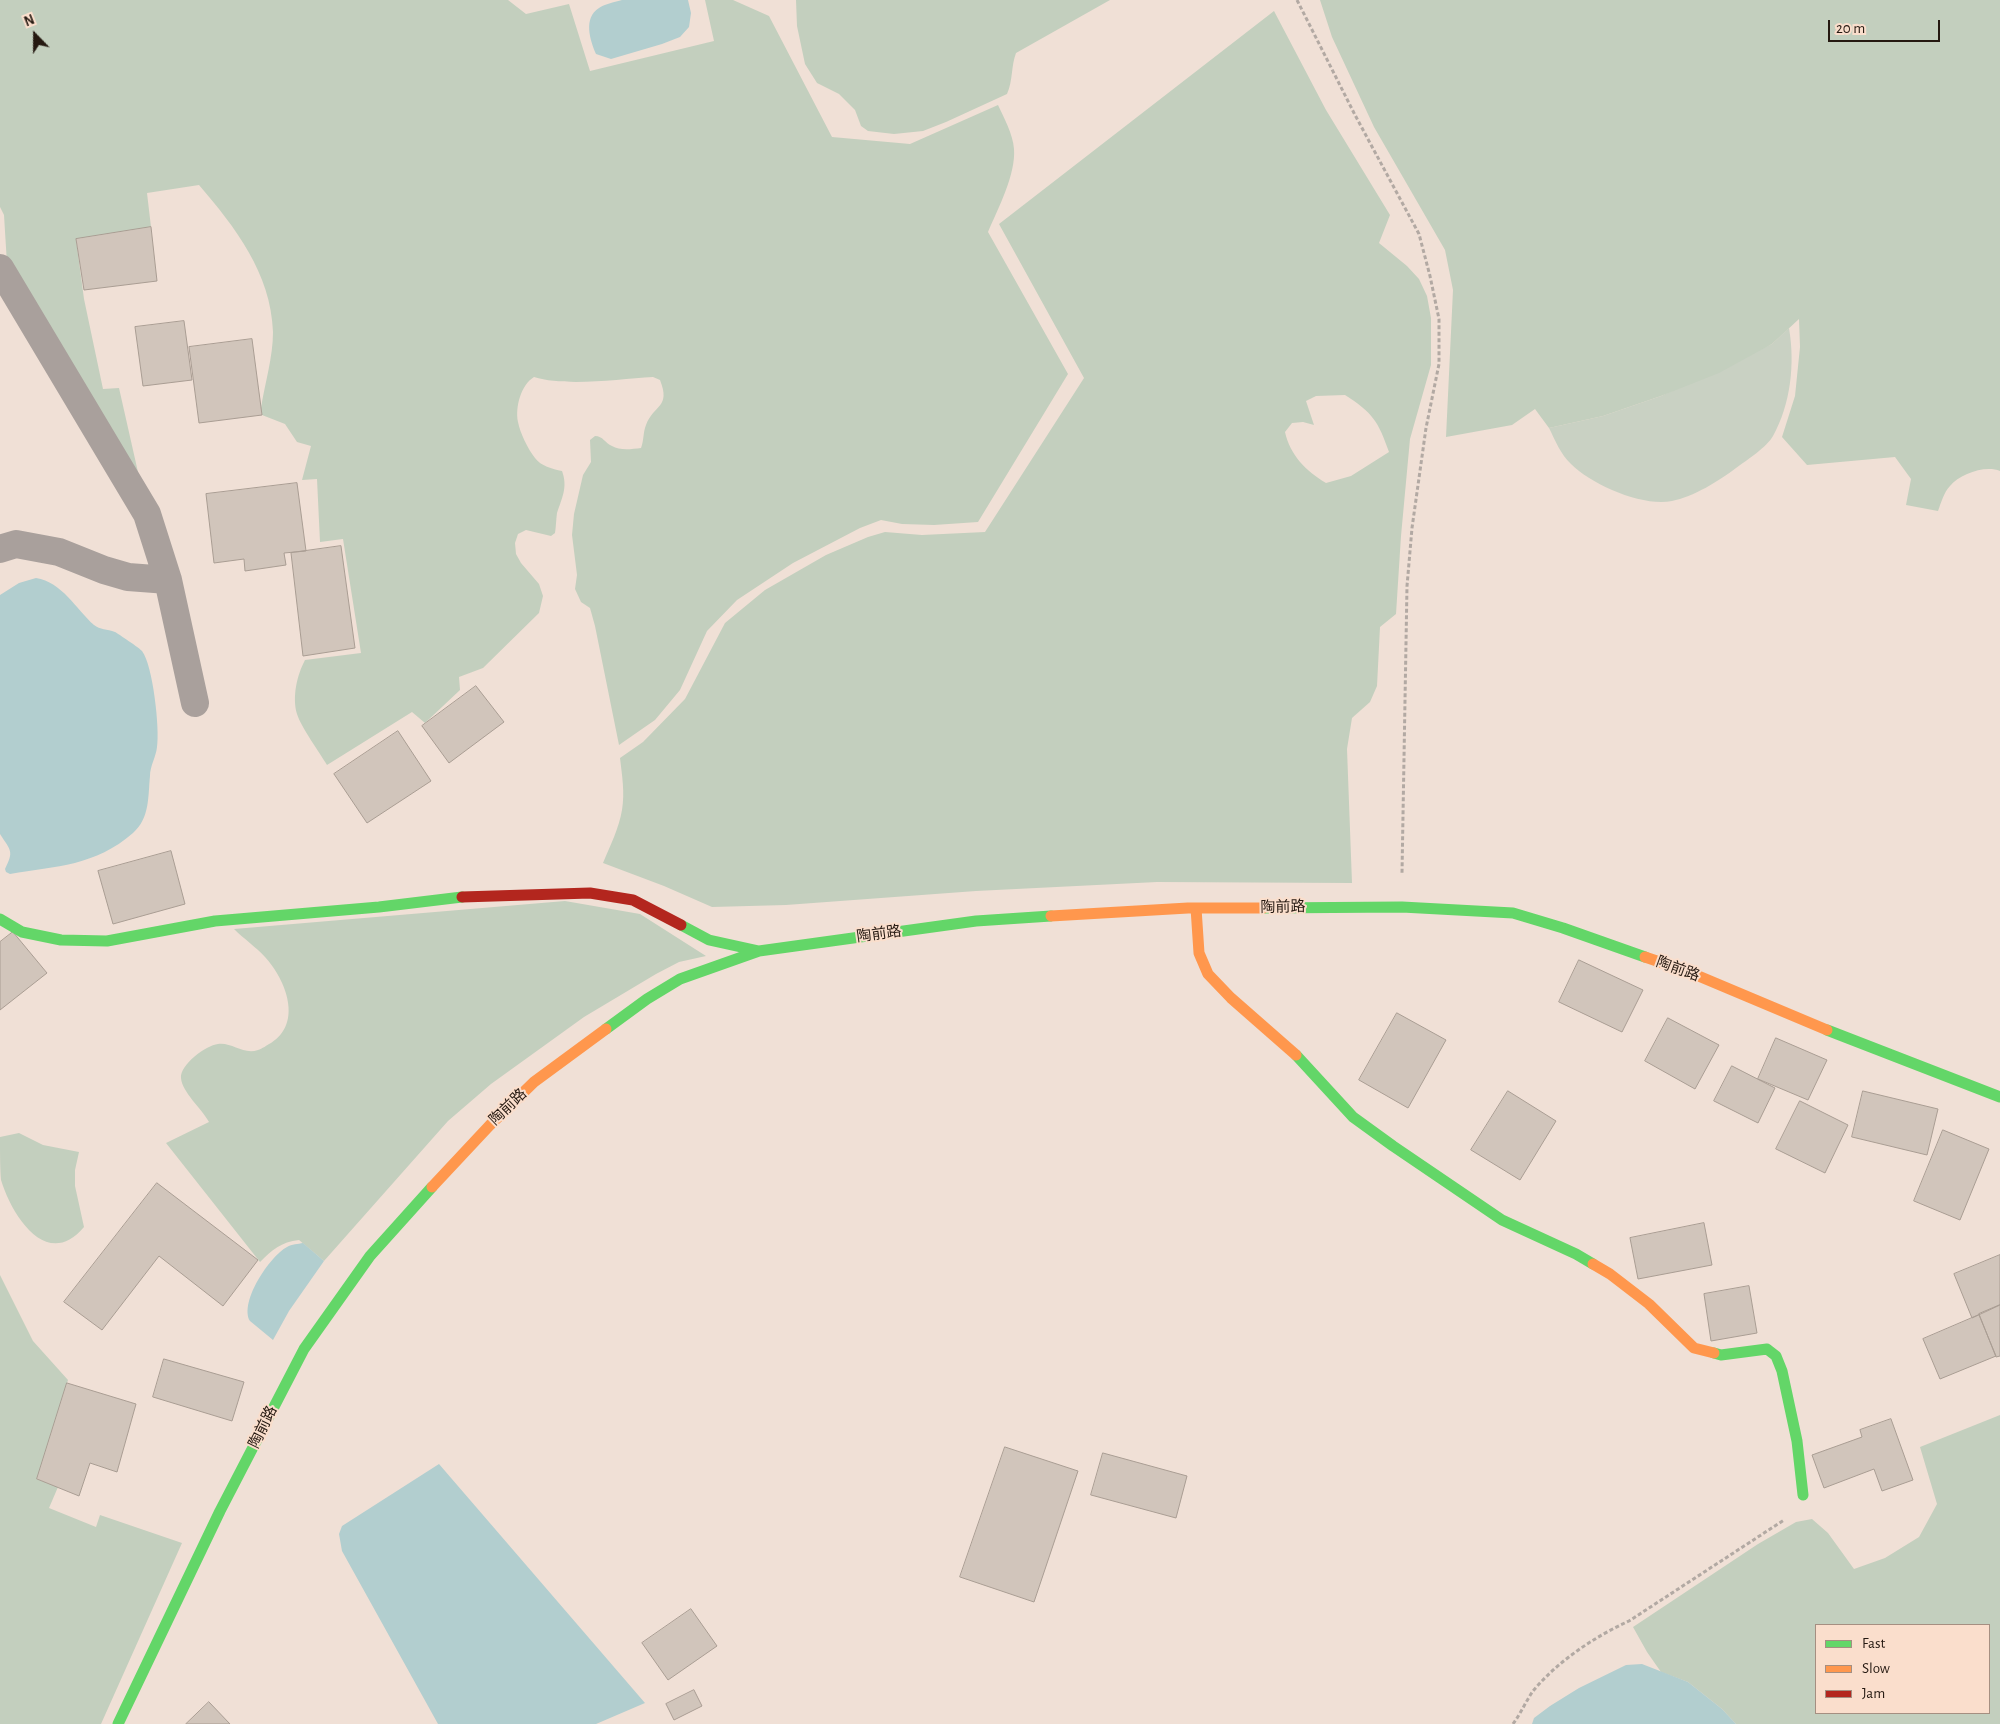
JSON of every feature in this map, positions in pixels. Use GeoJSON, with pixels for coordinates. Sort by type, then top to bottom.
{"type":"FeatureCollection","features":[{"type":"Feature","properties":{"kind":"street"},"geometry":{"type":"LineString","coordinates":[[0,268],[147,514],[168,580],[196,703]]}},
{"type":"Feature","properties":{"kind":"street"},"geometry":{"type":"LineString","coordinates":[[0,549],[16,544],[59,552],[104,570],[128,577],[168,580]]}},
{"type":"Feature","properties":{"kind":"street"},"geometry":{"type":"LineString","coordinates":[[0,919],[22,932],[61,940],[108,941],[215,921],[379,907],[445,898],[590,893],[632,900],[709,940],[759,952]]}},
{"type":"Feature","properties":{"kind":"street","name":"陶前路"},"geometry":{"type":"LineString","coordinates":[[118,1724],[282,1387],[304,1349],[370,1256],[490,1124],[534,1082],[647,999],[680,979],[759,952],[976,922],[1196,908],[1402,907],[1454,908],[1513,913],[1563,928],[1689,972],[1863,1045],[2000,1096]]}},
{"type":"Feature","properties":{"kind":"street"},"geometry":{"type":"LineString","coordinates":[[1196,908],[1199,953],[1208,974],[1231,998],[1266,1027],[1302,1061],[1353,1117],[1502,1220],[1576,1254],[1610,1274],[1649,1304],[1694,1348],[1721,1355],[1766,1349],[1776,1356],[1782,1371],[1798,1441],[1803,1495]]}},
{"type":"Feature","properties":{"kind":"path"},"geometry":{"type":"LineString","coordinates":[[1296,0],[1355,116],[1419,234],[1439,319],[1438,364],[1426,428],[1412,528],[1407,586],[1402,907]]}},
{"type":"Feature","properties":{"kind":"path"},"geometry":{"type":"LineString","coordinates":[[1513,1724],[1534,1691],[1583,1646],[1629,1621],[1765,1534],[1798,1507],[1803,1495]]}},
{"type":"Feature","properties":{"kind":"shaded area"},"geometry":{"type":"Polygon","coordinates":[[[1789,328],[1792,355],[1788,397],[1773,436],[1762,449],[1729,473],[1706,488],[1688,496],[1672,501],[1647,501],[1618,493],[1605,487],[1580,472],[1567,460],[1549,428],[1603,416],[1661,396],[1772,344],[1789,328]]]}},
{"type":"Feature","properties":{"kind":"green space"},"geometry":{"type":"Polygon","coordinates":[[[0,0],[508,0],[526,14],[569,4],[590,71],[714,41],[705,0],[733,0],[769,16],[832,137],[910,144],[998,105],[1012,138],[1014,159],[1009,180],[988,232],[1068,374],[978,522],[934,525],[902,524],[881,520],[860,528],[793,563],[737,600],[707,631],[680,690],[655,720],[619,745],[590,608],[581,602],[575,589],[577,575],[572,535],[574,514],[583,475],[591,462],[590,440],[598,436],[615,448],[641,448],[644,430],[649,418],[663,401],[663,389],[660,380],[653,377],[609,381],[561,382],[534,377],[522,391],[518,403],[517,416],[519,426],[525,441],[537,461],[562,471],[564,477],[564,492],[557,513],[555,533],[551,536],[526,530],[518,534],[515,543],[516,554],[521,563],[539,584],[543,596],[539,613],[483,668],[459,677],[460,690],[425,723],[412,712],[327,765],[306,733],[297,714],[295,693],[300,672],[305,660],[361,653],[343,539],[320,542],[317,479],[302,480],[311,446],[297,442],[285,424],[262,415],[261,408],[273,332],[271,310],[266,290],[258,271],[238,234],[199,185],[147,193],[151,227],[76,239],[84,299],[103,389],[119,388],[140,481],[7,264],[4,215],[0,207],[0,0]]]}},
{"type":"Feature","properties":{"kind":"green space"},"geometry":{"type":"Polygon","coordinates":[[[796,0],[1110,0],[1016,53],[1007,94],[923,131],[894,134],[868,131],[861,126],[855,110],[839,94],[817,83],[805,64],[797,26],[796,0]]]}},
{"type":"Feature","properties":{"kind":"green space"},"geometry":{"type":"Polygon","coordinates":[[[1320,0],[2000,0],[2000,471],[1987,469],[1966,474],[1948,488],[1938,511],[1906,505],[1911,479],[1895,457],[1807,465],[1782,437],[1795,396],[1800,347],[1799,319],[1772,344],[1719,373],[1603,416],[1549,428],[1535,409],[1512,425],[1446,437],[1453,290],[1445,250],[1374,127],[1332,37],[1320,0]]]}},
{"type":"Feature","properties":{"kind":"green space"},"geometry":{"type":"Polygon","coordinates":[[[1274,11],[1326,110],[1390,215],[1379,243],[1407,266],[1419,279],[1427,296],[1431,318],[1431,365],[1410,439],[1396,614],[1380,627],[1377,686],[1370,702],[1352,718],[1347,749],[1352,883],[1157,882],[976,891],[786,905],[712,907],[664,886],[603,863],[621,817],[623,791],[620,758],[643,742],[685,699],[725,623],[765,590],[826,555],[868,537],[885,532],[922,535],[985,532],[1084,378],[999,224],[1274,11]],[[1345,395],[1316,396],[1306,401],[1314,425],[1303,422],[1292,423],[1285,432],[1291,448],[1300,462],[1326,483],[1351,476],[1389,452],[1378,425],[1362,407],[1345,395]]]}},
{"type":"Feature","properties":{"kind":"green space"},"geometry":{"type":"Polygon","coordinates":[[[565,901],[640,914],[706,956],[679,962],[656,974],[584,1017],[491,1084],[448,1121],[324,1261],[299,1240],[277,1247],[260,1262],[166,1143],[209,1122],[188,1095],[182,1083],[182,1073],[195,1056],[207,1048],[218,1044],[247,1051],[260,1049],[281,1035],[287,1024],[289,1013],[288,1001],[285,989],[273,966],[234,929],[565,901]]]}},
{"type":"Feature","properties":{"kind":"green space"},"geometry":{"type":"Polygon","coordinates":[[[19,1133],[43,1145],[79,1152],[75,1170],[75,1186],[84,1227],[70,1239],[57,1243],[44,1241],[33,1234],[13,1209],[1,1180],[0,1137],[19,1133]]]}},
{"type":"Feature","properties":{"kind":"green space"},"geometry":{"type":"Polygon","coordinates":[[[0,1275],[33,1341],[68,1380],[37,1479],[58,1487],[49,1508],[96,1527],[100,1515],[182,1543],[101,1724],[0,1724],[0,1275]]]}},
{"type":"Feature","properties":{"kind":"green space"},"geometry":{"type":"Polygon","coordinates":[[[2000,1415],[2000,1724],[1736,1724],[1722,1709],[1688,1682],[1661,1672],[1633,1627],[1758,1544],[1796,1522],[1812,1519],[1828,1533],[1854,1569],[1885,1558],[1919,1537],[1937,1504],[1920,1447],[2000,1415]]]}},
{"type":"Feature","properties":{"kind":"water"},"geometry":{"type":"Polygon","coordinates":[[[622,0],[688,0],[691,13],[689,27],[680,37],[611,59],[596,54],[589,29],[591,17],[601,7],[622,0]]]}},
{"type":"Feature","properties":{"kind":"water"},"geometry":{"type":"Polygon","coordinates":[[[36,578],[61,590],[96,627],[115,632],[142,651],[146,658],[155,698],[158,739],[150,772],[145,814],[143,821],[133,833],[119,844],[104,852],[75,863],[10,874],[5,869],[10,858],[10,851],[0,834],[0,595],[19,583],[36,578]]]}},
{"type":"Feature","properties":{"kind":"water"},"geometry":{"type":"Polygon","coordinates":[[[303,1243],[324,1261],[289,1311],[273,1340],[250,1321],[248,1313],[252,1292],[265,1269],[280,1252],[287,1247],[303,1243]]]}},
{"type":"Feature","properties":{"kind":"water"},"geometry":{"type":"Polygon","coordinates":[[[439,1464],[645,1703],[596,1724],[438,1724],[342,1551],[339,1534],[342,1526],[439,1464]]]}},
{"type":"Feature","properties":{"kind":"water"},"geometry":{"type":"Polygon","coordinates":[[[1642,1664],[1688,1682],[1722,1709],[1736,1724],[1532,1724],[1534,1718],[1579,1688],[1626,1665],[1642,1664]]]}},
{"type":"Feature","properties":{"kind":"building"},"geometry":{"type":"Polygon","coordinates":[[[151,227],[157,281],[84,290],[76,239],[151,227]]]}},
{"type":"Feature","properties":{"kind":"building"},"geometry":{"type":"Polygon","coordinates":[[[184,321],[192,380],[143,386],[135,327],[184,321]]]}},
{"type":"Feature","properties":{"kind":"building"},"geometry":{"type":"Polygon","coordinates":[[[252,339],[262,415],[199,423],[189,347],[252,339]]]}},
{"type":"Feature","properties":{"kind":"building"},"geometry":{"type":"Polygon","coordinates":[[[297,483],[306,551],[284,553],[286,565],[245,571],[244,559],[214,563],[206,494],[297,483]]]}},
{"type":"Feature","properties":{"kind":"building"},"geometry":{"type":"Polygon","coordinates":[[[341,546],[355,648],[303,656],[291,553],[341,546]]]}},
{"type":"Feature","properties":{"kind":"building"},"geometry":{"type":"Polygon","coordinates":[[[476,686],[504,722],[449,763],[422,726],[476,686]]]}},
{"type":"Feature","properties":{"kind":"building"},"geometry":{"type":"Polygon","coordinates":[[[398,731],[431,781],[367,823],[334,774],[398,731]]]}},
{"type":"Feature","properties":{"kind":"building"},"geometry":{"type":"Polygon","coordinates":[[[171,851],[185,904],[113,924],[98,871],[171,851]]]}},
{"type":"Feature","properties":{"kind":"building"},"geometry":{"type":"Polygon","coordinates":[[[13,932],[47,973],[0,1010],[0,942],[13,932]]]}},
{"type":"Feature","properties":{"kind":"building"},"geometry":{"type":"Polygon","coordinates":[[[1579,960],[1643,990],[1622,1032],[1559,1002],[1579,960]]]}},
{"type":"Feature","properties":{"kind":"building"},"geometry":{"type":"Polygon","coordinates":[[[1397,1013],[1446,1040],[1408,1108],[1359,1080],[1397,1013]]]}},
{"type":"Feature","properties":{"kind":"building"},"geometry":{"type":"Polygon","coordinates":[[[1668,1018],[1719,1045],[1695,1089],[1645,1061],[1668,1018]]]}},
{"type":"Feature","properties":{"kind":"building"},"geometry":{"type":"Polygon","coordinates":[[[1776,1038],[1827,1060],[1808,1100],[1758,1079],[1776,1038]]]}},
{"type":"Feature","properties":{"kind":"building"},"geometry":{"type":"Polygon","coordinates":[[[1732,1066],[1775,1088],[1758,1123],[1714,1101],[1732,1066]]]}},
{"type":"Feature","properties":{"kind":"building"},"geometry":{"type":"Polygon","coordinates":[[[1508,1091],[1556,1121],[1520,1180],[1471,1150],[1508,1091]]]}},
{"type":"Feature","properties":{"kind":"building"},"geometry":{"type":"Polygon","coordinates":[[[1863,1091],[1938,1109],[1927,1155],[1852,1137],[1863,1091]]]}},
{"type":"Feature","properties":{"kind":"building"},"geometry":{"type":"Polygon","coordinates":[[[1800,1101],[1848,1125],[1825,1173],[1776,1149],[1800,1101]]]}},
{"type":"Feature","properties":{"kind":"building"},"geometry":{"type":"Polygon","coordinates":[[[1943,1130],[1989,1149],[1960,1220],[1914,1201],[1943,1130]]]}},
{"type":"Feature","properties":{"kind":"building"},"geometry":{"type":"Polygon","coordinates":[[[157,1183],[258,1260],[223,1306],[159,1256],[102,1330],[64,1302],[157,1183]]]}},
{"type":"Feature","properties":{"kind":"building"},"geometry":{"type":"Polygon","coordinates":[[[1704,1223],[1712,1265],[1638,1279],[1630,1238],[1704,1223]]]}},
{"type":"Feature","properties":{"kind":"building"},"geometry":{"type":"Polygon","coordinates":[[[2000,1255],[2000,1305],[1972,1318],[1954,1274],[2000,1255]]]}},
{"type":"Feature","properties":{"kind":"building"},"geometry":{"type":"Polygon","coordinates":[[[1749,1286],[1757,1333],[1711,1341],[1704,1294],[1749,1286]]]}},
{"type":"Feature","properties":{"kind":"building"},"geometry":{"type":"Polygon","coordinates":[[[2000,1305],[2000,1356],[1996,1357],[1979,1314],[2000,1305]]]}},
{"type":"Feature","properties":{"kind":"building"},"geometry":{"type":"Polygon","coordinates":[[[1979,1315],[1996,1356],[1940,1379],[1923,1339],[1979,1315]]]}},
{"type":"Feature","properties":{"kind":"building"},"geometry":{"type":"Polygon","coordinates":[[[164,1359],[244,1382],[232,1421],[153,1397],[164,1359]]]}},
{"type":"Feature","properties":{"kind":"building"},"geometry":{"type":"Polygon","coordinates":[[[67,1383],[136,1404],[117,1472],[90,1463],[79,1496],[37,1479],[67,1383]]]}},
{"type":"Feature","properties":{"kind":"building"},"geometry":{"type":"Polygon","coordinates":[[[1891,1419],[1913,1480],[1882,1491],[1874,1469],[1824,1488],[1812,1455],[1862,1437],[1860,1430],[1891,1419]]]}},
{"type":"Feature","properties":{"kind":"building"},"geometry":{"type":"Polygon","coordinates":[[[1005,1447],[1078,1471],[1034,1602],[960,1577],[1005,1447]]]}},
{"type":"Feature","properties":{"kind":"building"},"geometry":{"type":"Polygon","coordinates":[[[1103,1453],[1187,1476],[1176,1518],[1091,1495],[1103,1453]]]}},
{"type":"Feature","properties":{"kind":"building"},"geometry":{"type":"Polygon","coordinates":[[[691,1609],[717,1646],[668,1680],[642,1643],[691,1609]]]}},
{"type":"Feature","properties":{"kind":"building"},"geometry":{"type":"Polygon","coordinates":[[[694,1690],[702,1706],[674,1720],[666,1704],[694,1690]]]}},
{"type":"Feature","properties":{"kind":"building"},"geometry":{"type":"Polygon","coordinates":[[[209,1702],[230,1724],[186,1724],[209,1702]]]}},
{"type":"Feature","properties":{"kind":"traffic: fast"},"geometry":{"type":"LineString","coordinates":[[0,919],[22,932],[61,940],[107,941],[215,921],[379,907],[462,897]]}},
{"type":"Feature","properties":{"kind":"traffic: fast"},"geometry":{"type":"LineString","coordinates":[[1263,908],[1402,907],[1513,913],[1563,928],[1645,957]]}},
{"type":"Feature","properties":{"kind":"traffic: fast"},"geometry":{"type":"LineString","coordinates":[[606,1029],[647,999],[680,979],[759,951],[976,921],[1051,916]]}},
{"type":"Feature","properties":{"kind":"traffic: fast"},"geometry":{"type":"LineString","coordinates":[[681,925],[709,940],[759,951]]}},
{"type":"Feature","properties":{"kind":"traffic: fast"},"geometry":{"type":"LineString","coordinates":[[1827,1030],[2000,1097]]}},
{"type":"Feature","properties":{"kind":"traffic: fast"},"geometry":{"type":"LineString","coordinates":[[1296,1055],[1353,1117],[1393,1146],[1502,1220],[1576,1254],[1593,1264]]}},
{"type":"Feature","properties":{"kind":"traffic: fast"},"geometry":{"type":"LineString","coordinates":[[118,1724],[220,1511],[304,1349],[370,1256],[432,1187]]}},
{"type":"Feature","properties":{"kind":"traffic: fast"},"geometry":{"type":"LineString","coordinates":[[1714,1353],[1721,1355],[1767,1349],[1776,1356],[1782,1371],[1797,1441],[1803,1495]]}},
{"type":"Feature","properties":{"kind":"traffic: slow"},"geometry":{"type":"LineString","coordinates":[[1051,916],[1188,908],[1263,908]]}},
{"type":"Feature","properties":{"kind":"traffic: slow"},"geometry":{"type":"LineString","coordinates":[[1196,908],[1199,953],[1208,974],[1231,998],[1296,1055]]}},
{"type":"Feature","properties":{"kind":"traffic: slow"},"geometry":{"type":"LineString","coordinates":[[1645,957],[1689,972],[1827,1030]]}},
{"type":"Feature","properties":{"kind":"traffic: slow"},"geometry":{"type":"LineString","coordinates":[[432,1187],[490,1125],[534,1082],[606,1029]]}},
{"type":"Feature","properties":{"kind":"traffic: slow"},"geometry":{"type":"LineString","coordinates":[[1593,1264],[1610,1274],[1649,1304],[1694,1348],[1714,1353]]}},
{"type":"Feature","properties":{"kind":"traffic: jam"},"geometry":{"type":"LineString","coordinates":[[462,897],[590,893],[633,900],[681,925]]}}]}
